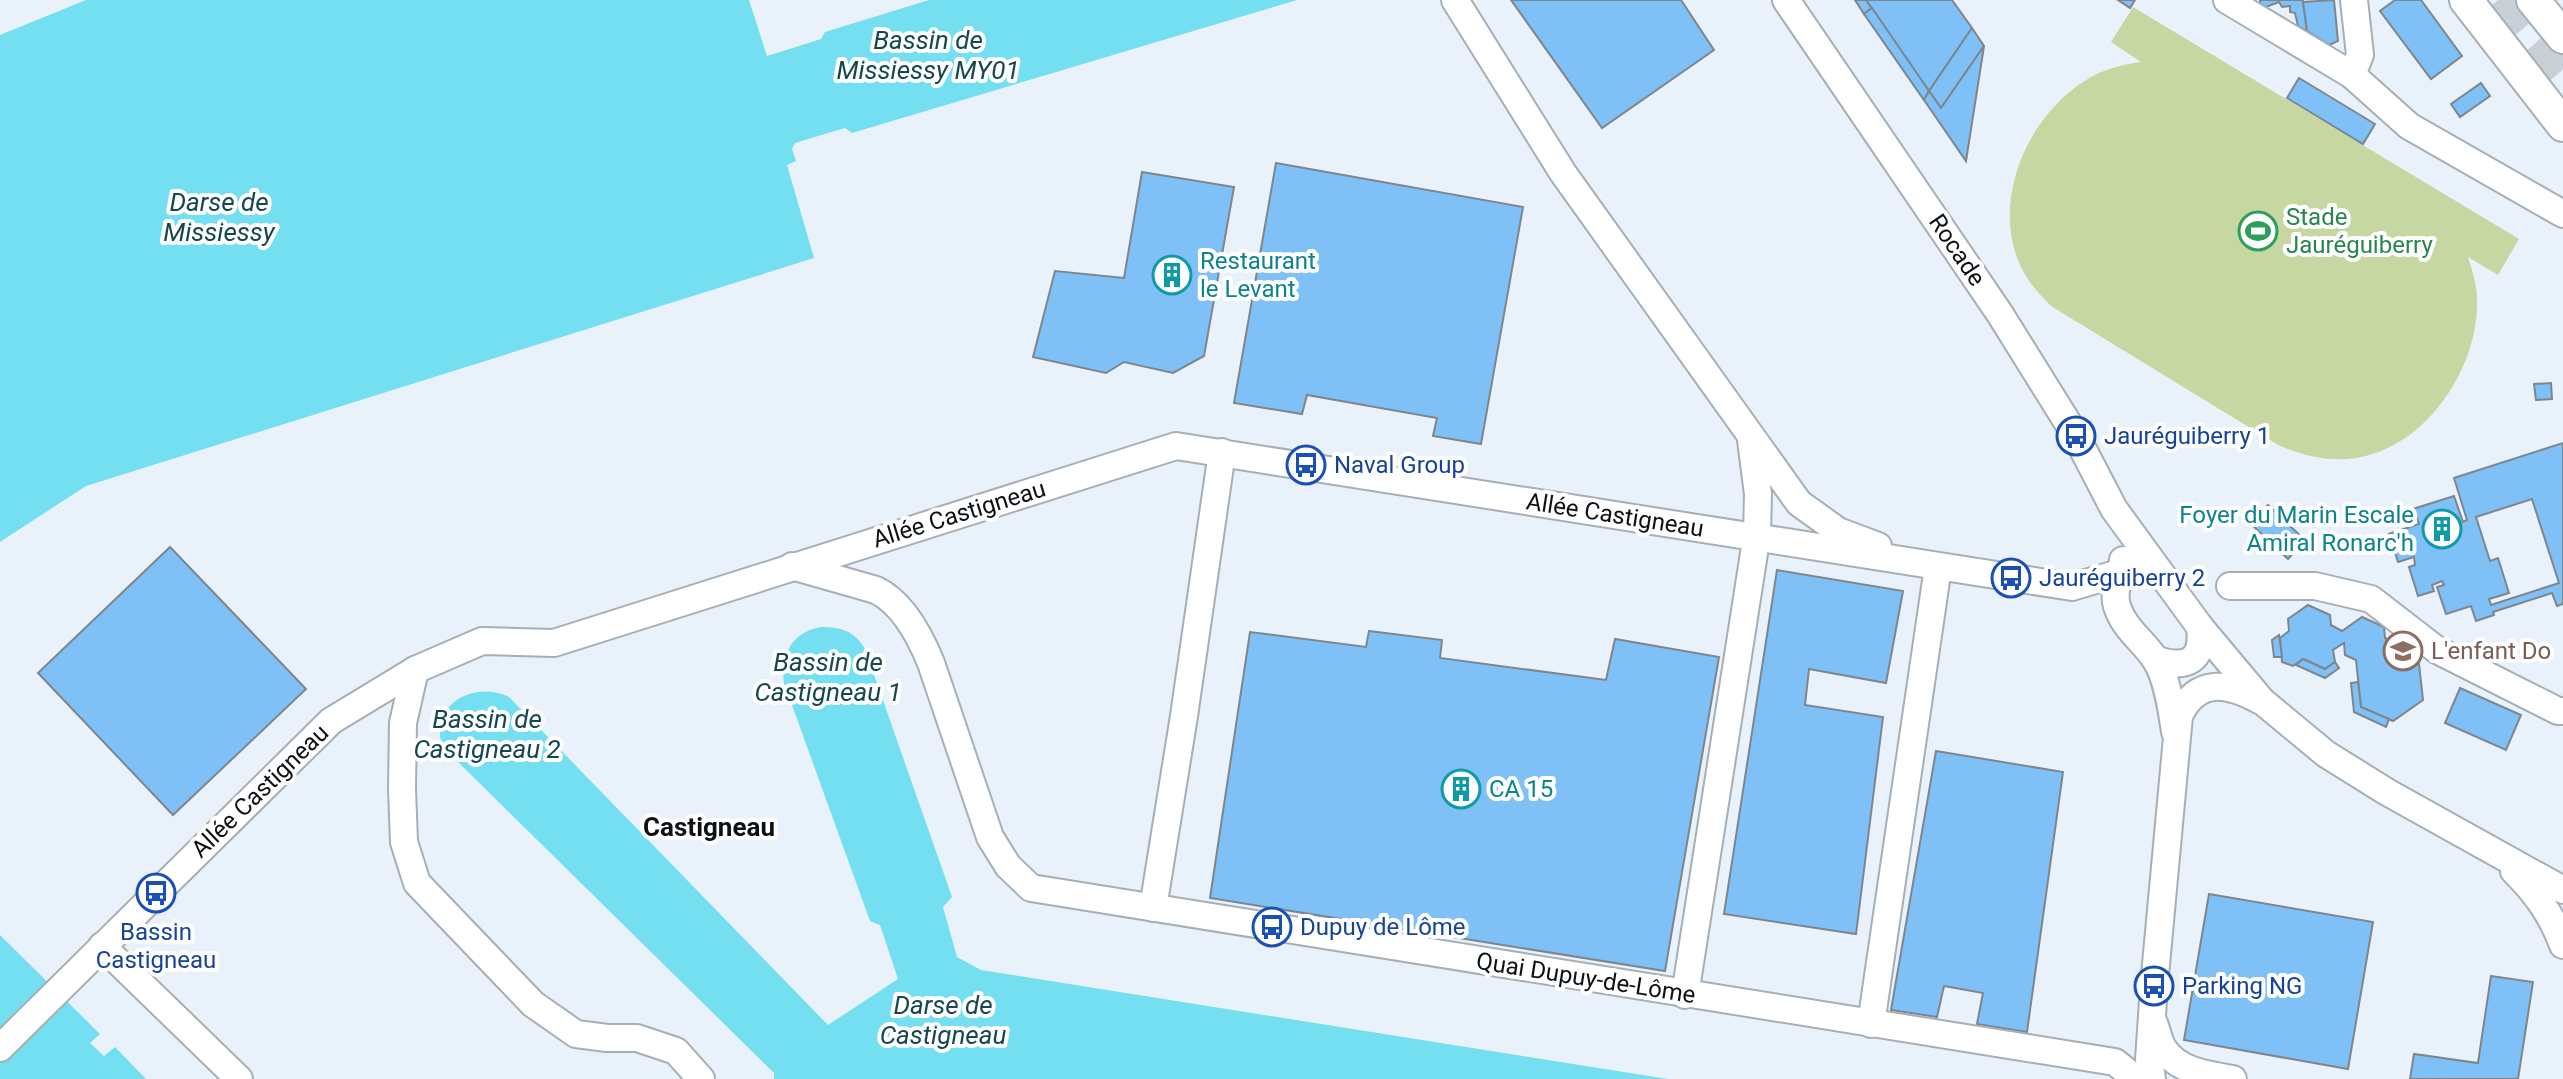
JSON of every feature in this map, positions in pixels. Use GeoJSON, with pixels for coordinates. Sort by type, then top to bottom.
{"type":"FeatureCollection","features":[{"type":"Feature","properties":{"kind":"main road"},"geometry":{"type":"LineString","coordinates":[[2466,0],[2563,125]]}},
{"type":"Feature","properties":{"kind":"main road"},"geometry":{"type":"LineString","coordinates":[[2533,0],[2563,37]]}},
{"type":"Feature","properties":{"kind":"street"},"geometry":{"type":"LineString","coordinates":[[1455,0],[1563,173],[1799,503],[1838,531],[1938,567],[1871,1024]]}},
{"type":"Feature","properties":{"kind":"street","name":"Rocade"},"geometry":{"type":"LineString","coordinates":[[1786,0],[2000,314],[2076,436],[2114,509]]}},
{"type":"Feature","properties":{"kind":"street"},"geometry":{"type":"LineString","coordinates":[[2227,0],[2352,75],[2409,126],[2563,214]]}},
{"type":"Feature","properties":{"kind":"street"},"geometry":{"type":"LineString","coordinates":[[2352,75],[2360,55],[2354,0]]}},
{"type":"Feature","properties":{"kind":"street"},"geometry":{"type":"LineString","coordinates":[[1685,995],[1756,538],[1758,494],[1750,436]]}},
{"type":"Feature","properties":{"kind":"street","name":"Allée Castigneau"},"geometry":{"type":"LineString","coordinates":[[0,1048],[331,721],[415,670],[482,641],[554,643],[1176,446],[2072,587]]}},
{"type":"Feature","properties":{"kind":"street"},"geometry":{"type":"LineString","coordinates":[[1153,908],[1222,452]]}},
{"type":"Feature","properties":{"kind":"street"},"geometry":{"type":"LineString","coordinates":[[2114,509],[2123,551],[2117,609],[2157,660],[2176,735]]}},
{"type":"Feature","properties":{"kind":"street"},"geometry":{"type":"LineString","coordinates":[[2114,509],[2200,627],[2262,701],[2326,754],[2387,792],[2563,890]]}},
{"type":"Feature","properties":{"kind":"street","name":"Quai Dupuy-de-Lôme"},"geometry":{"type":"LineString","coordinates":[[792,566],[876,590],[887,595],[902,612],[924,645],[990,837],[1008,866],[1031,888],[2115,1062],[2146,1075],[2233,1079]]}},
{"type":"Feature","properties":{"kind":"street"},"geometry":{"type":"LineString","coordinates":[[2072,587],[2139,567],[2162,576]]}},
{"type":"Feature","properties":{"kind":"street"},"geometry":{"type":"LineString","coordinates":[[2230,586],[2315,586],[2371,599],[2437,650],[2563,711]]}},
{"type":"Feature","properties":{"kind":"street"},"geometry":{"type":"LineString","coordinates":[[2072,587],[2126,623]]}},
{"type":"Feature","properties":{"kind":"street"},"geometry":{"type":"LineString","coordinates":[[2157,660],[2172,665],[2185,664],[2194,659],[2200,648],[2200,627]]}},
{"type":"Feature","properties":{"kind":"street"},"geometry":{"type":"LineString","coordinates":[[415,670],[403,723],[402,789],[404,842],[417,883],[533,1004],[576,1034],[637,1038],[676,1051],[701,1079]]}},
{"type":"Feature","properties":{"kind":"street"},"geometry":{"type":"LineString","coordinates":[[2146,1075],[2179,716],[2185,703],[2196,693],[2221,686],[2262,701]]}},
{"type":"Feature","properties":{"kind":"street"},"geometry":{"type":"LineString","coordinates":[[2494,852],[2534,891],[2555,924],[2563,945]]}},
{"type":"Feature","properties":{"kind":"street"},"geometry":{"type":"LineString","coordinates":[[102,946],[239,1079]]}},
{"type":"Feature","properties":{"kind":"street"},"geometry":{"type":"LineString","coordinates":[[2152,1020],[2163,1048],[2178,1064],[2197,1077]]}},
{"type":"Feature","properties":{"kind":"green space","name":"Stade Jauréguiberry"},"geometry":{"type":"Polygon","coordinates":[[[2133,7],[2519,239],[2498,275],[2468,257],[2477,299],[2474,330],[2467,356],[2442,402],[2404,439],[2381,451],[2346,459],[2316,457],[2278,445],[2051,306],[2027,278],[2012,240],[2010,212],[2022,156],[2036,130],[2054,107],[2075,88],[2104,71],[2141,62],[2111,42],[2133,7]]]}},
{"type":"Feature","properties":{"kind":"water","name":"Darse de Missiessy"},"geometry":{"type":"Polygon","coordinates":[[[86,0],[749,0],[767,56],[821,39],[825,32],[929,0],[1297,0],[852,133],[845,128],[795,143],[792,149],[796,161],[787,165],[814,258],[86,486],[0,542],[0,35],[86,0]]]}},
{"type":"Feature","properties":{"kind":"water","name":"Darse de Castigneau"},"geometry":{"type":"Polygon","coordinates":[[[821,627],[847,631],[865,649],[952,897],[943,907],[957,957],[981,970],[1668,1079],[774,1079],[774,1073],[449,753],[441,740],[441,723],[445,712],[462,697],[486,691],[509,697],[828,1025],[898,979],[880,925],[870,921],[784,683],[784,663],[790,646],[802,634],[821,627]]]}},
{"type":"Feature","properties":{"kind":"water"},"geometry":{"type":"Polygon","coordinates":[[[0,935],[100,1034],[90,1043],[104,1056],[115,1047],[146,1079],[0,1079],[0,935]]]}},
{"type":"Feature","properties":{"kind":"building"},"geometry":{"type":"Polygon","coordinates":[[[1511,0],[1681,0],[1714,50],[1602,128],[1511,0]]]}},
{"type":"Feature","properties":{"kind":"building"},"geometry":{"type":"Polygon","coordinates":[[[1855,0],[1866,0],[1872,8],[1864,14],[1855,0]]]}},
{"type":"Feature","properties":{"kind":"building"},"geometry":{"type":"Polygon","coordinates":[[[1866,0],[1952,0],[1972,28],[1929,91],[1866,0]]]}},
{"type":"Feature","properties":{"kind":"building"},"geometry":{"type":"Polygon","coordinates":[[[2118,0],[2135,0],[2130,8],[2118,0]]]}},
{"type":"Feature","properties":{"kind":"building"},"geometry":{"type":"Polygon","coordinates":[[[2260,0],[2303,0],[2307,31],[2298,26],[2290,6],[2282,7],[2279,2],[2266,7],[2260,4],[2260,0]]]}},
{"type":"Feature","properties":{"kind":"building"},"geometry":{"type":"Polygon","coordinates":[[[2334,0],[2338,41],[2329,45],[2307,31],[2303,2],[2334,0]]]}},
{"type":"Feature","properties":{"kind":"building"},"geometry":{"type":"Polygon","coordinates":[[[2395,0],[2421,0],[2462,56],[2431,79],[2380,11],[2395,0]]]}},
{"type":"Feature","properties":{"kind":"building"},"geometry":{"type":"Polygon","coordinates":[[[1872,8],[1929,91],[1924,100],[1864,14],[1872,8]]]}},
{"type":"Feature","properties":{"kind":"building"},"geometry":{"type":"Polygon","coordinates":[[[1972,28],[1984,46],[1941,108],[1929,91],[1972,28]]]}},
{"type":"Feature","properties":{"kind":"building"},"geometry":{"type":"Polygon","coordinates":[[[1984,46],[1966,161],[1924,100],[1929,91],[1941,108],[1984,46]]]}},
{"type":"Feature","properties":{"kind":"building"},"geometry":{"type":"Polygon","coordinates":[[[2299,78],[2375,124],[2363,144],[2287,98],[2299,78]]]}},
{"type":"Feature","properties":{"kind":"building"},"geometry":{"type":"Polygon","coordinates":[[[2481,83],[2490,96],[2460,117],[2451,104],[2481,83]]]}},
{"type":"Feature","properties":{"kind":"building"},"geometry":{"type":"Polygon","coordinates":[[[1276,163],[1523,207],[1481,444],[1433,436],[1437,418],[1307,395],[1302,414],[1234,403],[1276,163]]]}},
{"type":"Feature","properties":{"kind":"building","name":"Restaurant le Levant"},"geometry":{"type":"Polygon","coordinates":[[[1142,172],[1234,187],[1204,356],[1173,373],[1124,362],[1106,373],[1033,357],[1055,271],[1124,278],[1142,172]]]}},
{"type":"Feature","properties":{"kind":"building"},"geometry":{"type":"Polygon","coordinates":[[[2551,383],[2552,399],[2536,400],[2534,384],[2551,383]]]}},
{"type":"Feature","properties":{"kind":"building","name":"Foyer du Marin Escale Amiral Ronarc'h"},"geometry":{"type":"Polygon","coordinates":[[[2563,443],[2563,604],[2557,606],[2552,593],[2493,612],[2494,615],[2476,621],[2471,606],[2446,614],[2437,587],[2444,585],[2442,581],[2432,585],[2434,591],[2418,596],[2409,567],[2415,565],[2414,557],[2398,562],[2389,534],[2419,524],[2413,509],[2454,496],[2463,522],[2467,520],[2454,478],[2563,443]],[[2532,499],[2476,517],[2490,561],[2498,558],[2509,593],[2489,599],[2491,605],[2559,583],[2532,499]]]}},
{"type":"Feature","properties":{"kind":"building"},"geometry":{"type":"Polygon","coordinates":[[[2268,505],[2305,540],[2288,559],[2251,524],[2268,505]]]}},
{"type":"Feature","properties":{"kind":"building"},"geometry":{"type":"Polygon","coordinates":[[[170,547],[306,689],[173,815],[38,673],[170,547]]]}},
{"type":"Feature","properties":{"kind":"building"},"geometry":{"type":"Polygon","coordinates":[[[1777,570],[1903,591],[1886,683],[1809,669],[1805,705],[1883,717],[1856,934],[1724,914],[1777,570]]]}},
{"type":"Feature","properties":{"kind":"building"},"geometry":{"type":"Polygon","coordinates":[[[2308,605],[2330,615],[2331,625],[2342,631],[2362,617],[2384,627],[2385,638],[2407,647],[2409,660],[2419,664],[2423,700],[2393,721],[2361,707],[2356,660],[2345,655],[2344,643],[2333,650],[2335,662],[2325,669],[2303,659],[2293,666],[2282,662],[2280,638],[2289,631],[2288,619],[2308,605]]]}},
{"type":"Feature","properties":{"kind":"building","name":"CA 15"},"geometry":{"type":"Polygon","coordinates":[[[1369,631],[1442,640],[1440,658],[1606,680],[1615,639],[1719,657],[1665,971],[1210,898],[1250,632],[1366,647],[1369,631]]]}},
{"type":"Feature","properties":{"kind":"building"},"geometry":{"type":"Polygon","coordinates":[[[2279,635],[2282,657],[2274,657],[2272,640],[2279,635]]]}},
{"type":"Feature","properties":{"kind":"building"},"geometry":{"type":"Polygon","coordinates":[[[2303,659],[2325,669],[2335,662],[2339,668],[2325,678],[2296,665],[2303,659]]]}},
{"type":"Feature","properties":{"kind":"building"},"geometry":{"type":"Polygon","coordinates":[[[2358,682],[2361,707],[2389,719],[2386,727],[2354,712],[2351,683],[2358,682]]]}},
{"type":"Feature","properties":{"kind":"building"},"geometry":{"type":"Polygon","coordinates":[[[2460,688],[2521,715],[2506,750],[2445,723],[2460,688]]]}},
{"type":"Feature","properties":{"kind":"building"},"geometry":{"type":"Polygon","coordinates":[[[1936,751],[2063,772],[2027,1032],[1977,1024],[1983,993],[1944,986],[1937,1017],[1891,1010],[1936,751]]]}},
{"type":"Feature","properties":{"kind":"building"},"geometry":{"type":"Polygon","coordinates":[[[2209,894],[2373,922],[2348,1069],[2184,1040],[2209,894]]]}},
{"type":"Feature","properties":{"kind":"building"},"geometry":{"type":"Polygon","coordinates":[[[2491,976],[2533,982],[2518,1079],[2410,1079],[2414,1054],[2478,1063],[2491,976]]]}},
{"type":"Feature","properties":{"kind":"tunnel"},"geometry":{"type":"LineString","coordinates":[[2498,0],[2563,76]]}},
{"type":"Feature","properties":{"kind":"place","name":"Stade Jauréguiberry"},"geometry":{"type":"Point","coordinates":[2258,231]}},
{"type":"Feature","properties":{"kind":"place","name":"Restaurant le Levant"},"geometry":{"type":"Point","coordinates":[1172,275]}},
{"type":"Feature","properties":{"kind":"place","name":"Jauréguiberry 1"},"geometry":{"type":"Point","coordinates":[2076,436]}},
{"type":"Feature","properties":{"kind":"place","name":"Naval Group"},"geometry":{"type":"Point","coordinates":[1306,465]}},
{"type":"Feature","properties":{"kind":"place","name":"Foyer du Marin Escale Amiral Ronarc'h"},"geometry":{"type":"Point","coordinates":[2442,529]}},
{"type":"Feature","properties":{"kind":"place","name":"Jauréguiberry 2"},"geometry":{"type":"Point","coordinates":[2011,578]}},
{"type":"Feature","properties":{"kind":"place","name":"L'enfant Do"},"geometry":{"type":"Point","coordinates":[2403,651]}},
{"type":"Feature","properties":{"kind":"place","name":"CA 15"},"geometry":{"type":"Point","coordinates":[1461,789]}},
{"type":"Feature","properties":{"kind":"place","name":"Bassin Castigneau"},"geometry":{"type":"Point","coordinates":[156,893]}},
{"type":"Feature","properties":{"kind":"place","name":"Dupuy de Lôme"},"geometry":{"type":"Point","coordinates":[1272,927]}},
{"type":"Feature","properties":{"kind":"place","name":"Parking NG"},"geometry":{"type":"Point","coordinates":[2154,986]}},
{"type":"Feature","properties":{"kind":"district","name":"Castigneau"},"geometry":{"type":"Point","coordinates":[709,827]}},
{"type":"Feature","properties":{"kind":"water label","name":"Bassin de Missiessy MY01"},"geometry":{"type":"Point","coordinates":[928,55]}},
{"type":"Feature","properties":{"kind":"water label","name":"Bassin de Castigneau 1"},"geometry":{"type":"Point","coordinates":[828,677]}},
{"type":"Feature","properties":{"kind":"water label","name":"Bassin de Castigneau 2"},"geometry":{"type":"Point","coordinates":[487,734]}}]}
